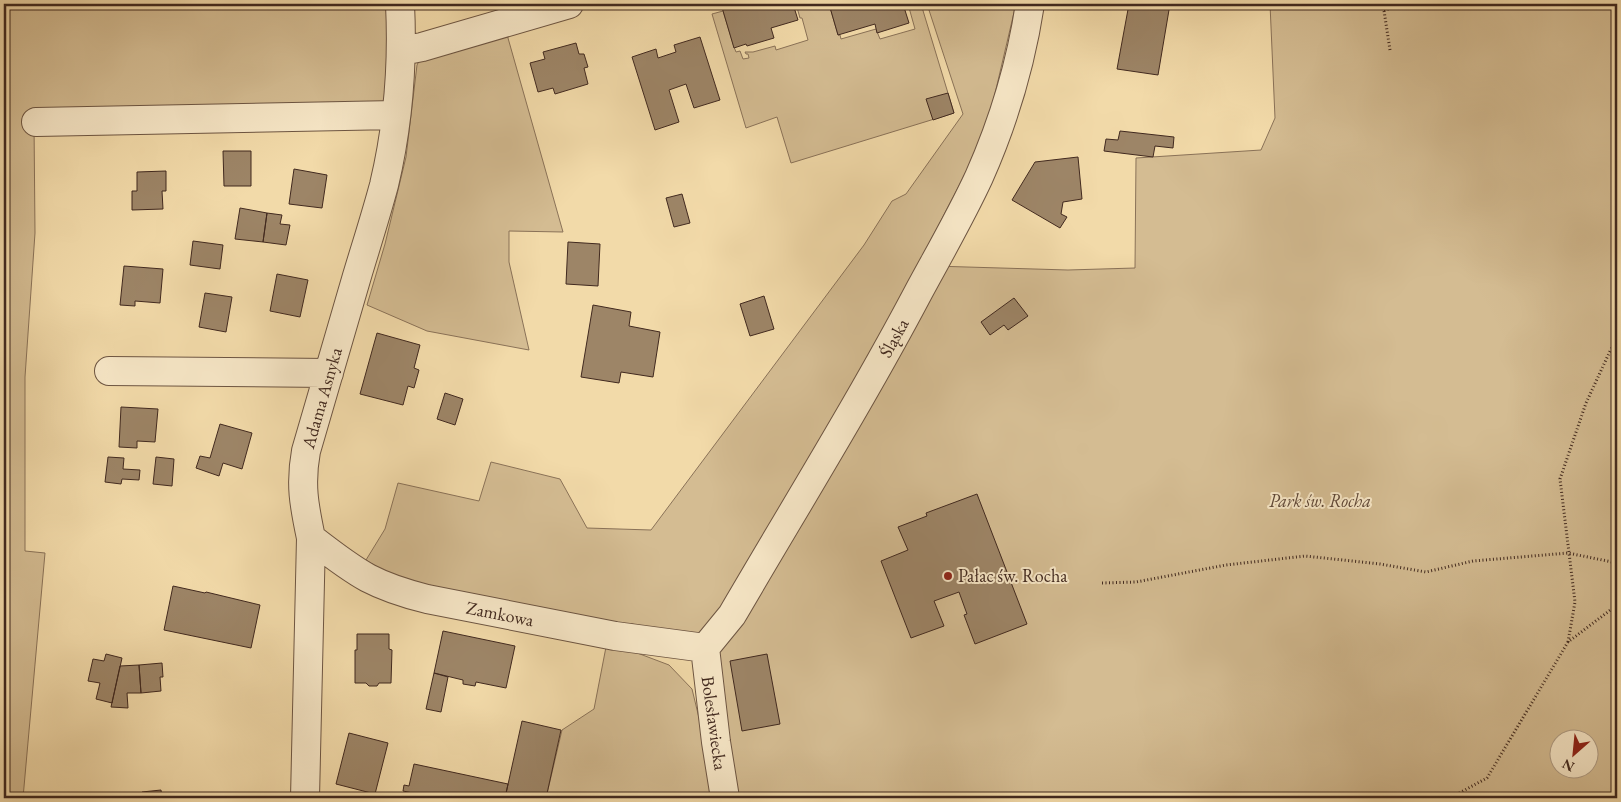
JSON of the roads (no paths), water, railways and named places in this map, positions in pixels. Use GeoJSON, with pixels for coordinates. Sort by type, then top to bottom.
{"type":"FeatureCollection","features":[{"type":"Feature","properties":{"kind":"street","name":"Adama Asnyka"},"geometry":{"type":"LineString","coordinates":[[305,798],[311,538],[304,508],[303,469],[306,451],[384,185],[396,115],[402,51],[400,4]]}},
{"type":"Feature","properties":{"kind":"street"},"geometry":{"type":"LineString","coordinates":[[402,51],[422,47],[569,4]]}},
{"type":"Feature","properties":{"kind":"street","name":"Śląska"},"geometry":{"type":"LineString","coordinates":[[705,648],[732,615],[895,336],[965,204],[986,159],[1007,102],[1030,4]]}},
{"type":"Feature","properties":{"kind":"street"},"geometry":{"type":"LineString","coordinates":[[36,122],[396,115]]}},
{"type":"Feature","properties":{"kind":"street"},"geometry":{"type":"LineString","coordinates":[[109,371],[329,373]]}},
{"type":"Feature","properties":{"kind":"street","name":"Zamkowa"},"geometry":{"type":"LineString","coordinates":[[311,538],[342,562],[367,578],[407,594],[615,636],[705,648]]}},
{"type":"Feature","properties":{"kind":"street","name":"Bolesławiecka"},"geometry":{"type":"LineString","coordinates":[[705,648],[716,742],[725,798]]}},
{"type":"Feature","properties":{"kind":"place","name":"Pałac św. Rocha"},"geometry":{"type":"Point","coordinates":[948,576]}},
{"type":"Feature","properties":{"kind":"park label","name":"Park św. Rocha"},"geometry":{"type":"Point","coordinates":[1320,501]}}]}
